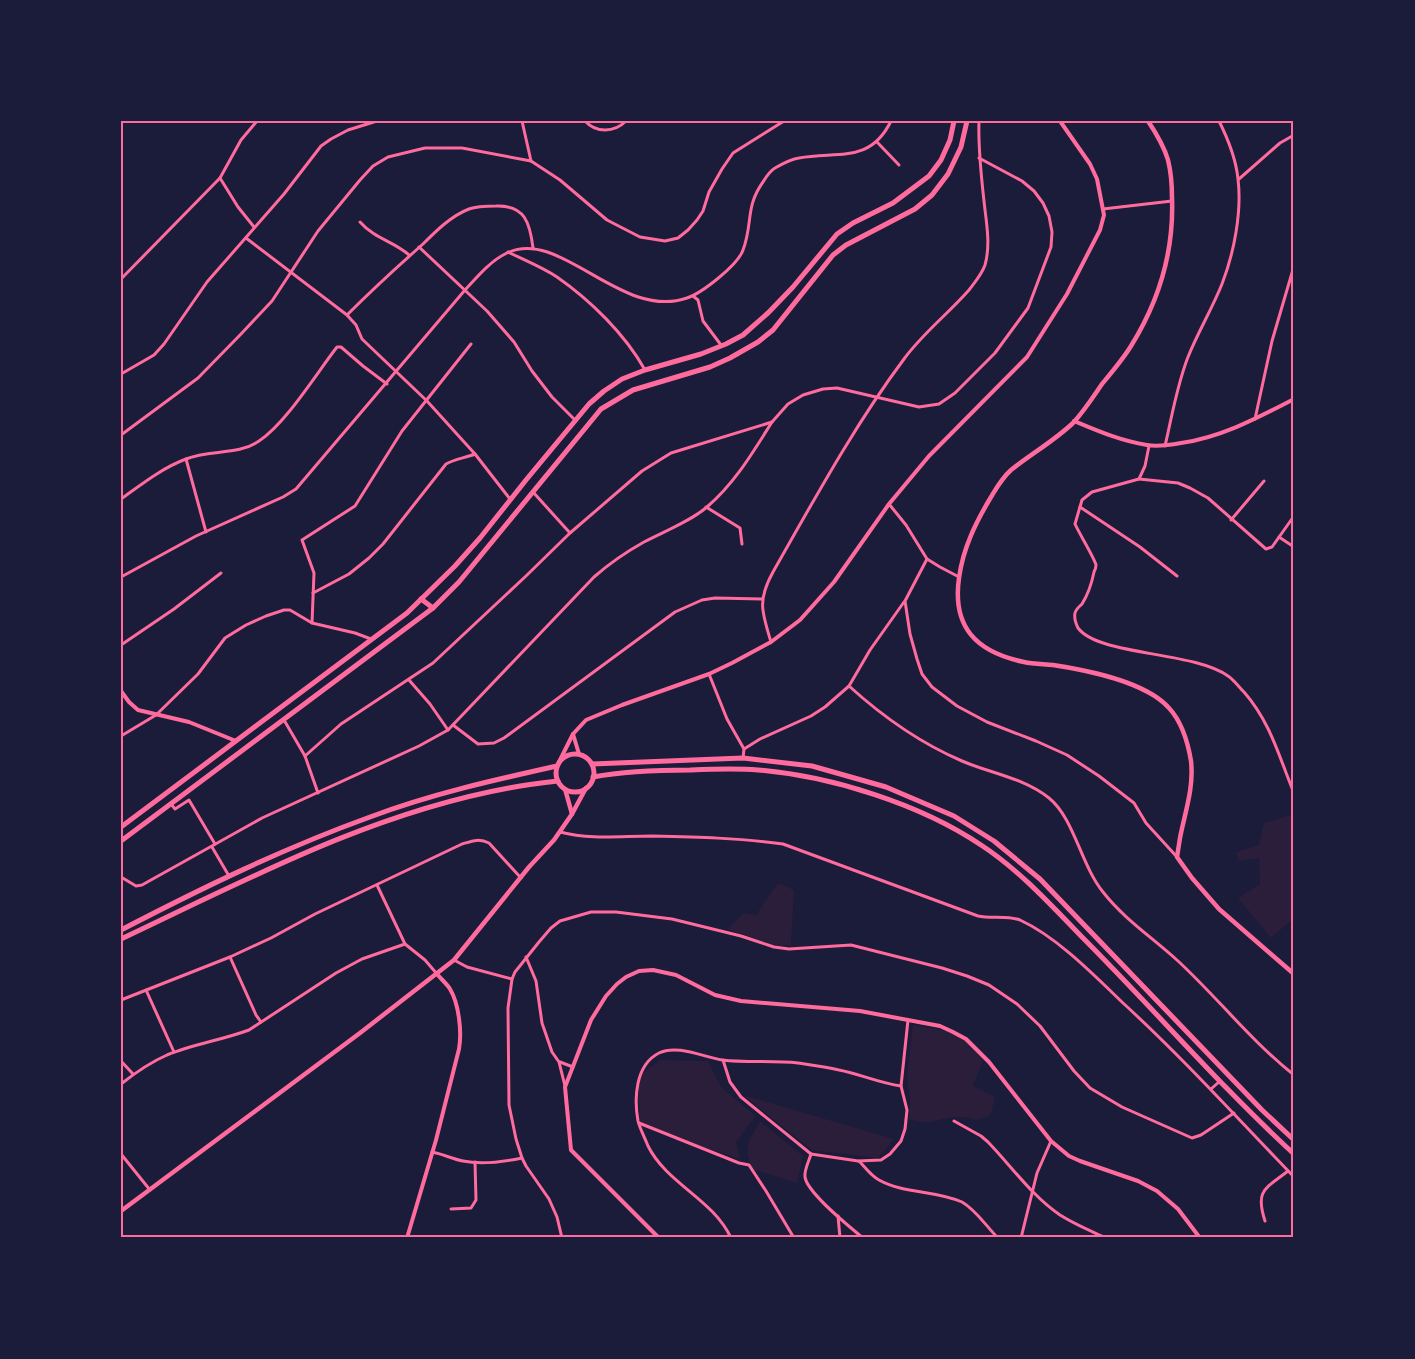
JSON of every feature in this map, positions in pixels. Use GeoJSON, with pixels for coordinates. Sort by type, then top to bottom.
{"type":"FeatureCollection","features":[{"type":"Feature","properties":{"kind":"main road"},"geometry":{"type":"LineString","coordinates":[[121,827],[407,613],[480,538],[575,420],[604,391],[622,379],[645,370],[701,354],[743,335],[793,287],[837,234],[853,223],[893,203],[928,176],[941,160],[950,140],[954,121]]}},
{"type":"Feature","properties":{"kind":"main road"},"geometry":{"type":"LineString","coordinates":[[121,840],[433,608],[459,582],[601,409],[633,390],[710,367],[730,358],[758,342],[773,330],[833,255],[860,237],[915,209],[932,194],[948,174],[961,147],[967,121]]}},
{"type":"Feature","properties":{"kind":"main road"},"geometry":{"type":"LineString","coordinates":[[1148,121],[1163,146],[1168,160],[1172,201],[1169,250],[1164,275],[1152,306],[1131,346],[1074,421],[1057,437],[1010,471],[1002,479],[970,533],[959,577],[958,604],[962,621],[970,635],[997,654],[1024,662],[1109,678],[1147,692],[1170,708],[1182,729],[1191,762],[1189,799],[1177,857],[1192,878],[1219,909],[1294,974]]}},
{"type":"Feature","properties":{"kind":"main road"},"geometry":{"type":"LineString","coordinates":[[421,599],[433,608]]}},
{"type":"Feature","properties":{"kind":"main road"},"geometry":{"type":"LineString","coordinates":[[121,930],[280,852],[371,816],[469,786],[558,764],[568,755],[579,754],[588,759],[592,764],[593,777],[560,832],[454,960],[121,1211]]}},
{"type":"Feature","properties":{"kind":"main road"},"geometry":{"type":"LineString","coordinates":[[592,764],[743,758],[812,766],[886,787],[954,816],[994,841],[1040,880],[1262,1110],[1294,1140]]}},
{"type":"Feature","properties":{"kind":"main road"},"geometry":{"type":"LineString","coordinates":[[558,764],[556,776],[565,789],[572,814]]}},
{"type":"Feature","properties":{"kind":"main road"},"geometry":{"type":"LineString","coordinates":[[593,777],[662,770],[730,769],[779,773],[839,784],[877,795],[914,810],[981,845],[1048,902],[1220,1081],[1294,1154]]}},
{"type":"Feature","properties":{"kind":"main road"},"geometry":{"type":"LineString","coordinates":[[121,939],[300,855],[380,824],[438,806],[509,788],[558,781]]}},
{"type":"Feature","properties":{"kind":"main road"},"geometry":{"type":"LineString","coordinates":[[565,789],[576,792],[586,788]]}},
{"type":"Feature","properties":{"kind":"main road"},"geometry":{"type":"LineString","coordinates":[[1002,861],[1008,853]]}},
{"type":"Feature","properties":{"kind":"street"},"geometry":{"type":"LineString","coordinates":[[121,279],[220,178],[241,140],[257,121]]}},
{"type":"Feature","properties":{"kind":"street"},"geometry":{"type":"LineString","coordinates":[[121,374],[154,355],[164,344],[207,282],[284,194],[321,146],[348,130],[377,121]]}},
{"type":"Feature","properties":{"kind":"street"},"geometry":{"type":"LineString","coordinates":[[522,121],[531,161]]}},
{"type":"Feature","properties":{"kind":"street"},"geometry":{"type":"LineString","coordinates":[[585,121],[592,128],[600,130],[619,127],[626,121]]}},
{"type":"Feature","properties":{"kind":"street"},"geometry":{"type":"LineString","coordinates":[[121,436],[198,378],[272,301],[318,231],[373,166],[388,157],[425,148],[462,148],[531,161],[560,180],[607,220],[640,237],[665,241],[678,238],[704,211],[709,192],[733,153],[784,121]]}},
{"type":"Feature","properties":{"kind":"street"},"geometry":{"type":"LineString","coordinates":[[121,577],[206,532],[296,490],[464,290],[494,261],[508,252],[533,248],[549,253],[628,294],[646,300],[659,302],[686,299],[713,282],[738,260],[743,251],[752,199],[773,169],[800,158],[851,155],[864,150],[877,142],[886,132],[891,121]]}},
{"type":"Feature","properties":{"kind":"street"},"geometry":{"type":"LineString","coordinates":[[771,642],[763,614],[762,599],[766,585],[773,572],[876,397],[906,356],[954,307],[978,278],[984,267],[988,236],[979,158],[979,121]]}},
{"type":"Feature","properties":{"kind":"street"},"geometry":{"type":"LineString","coordinates":[[558,764],[579,726],[594,716],[709,674],[771,642],[800,620],[834,582],[889,504],[935,450],[1005,380],[1031,351],[1066,294],[1100,230],[1104,215],[1097,178],[1090,164],[1060,121]]}},
{"type":"Feature","properties":{"kind":"street"},"geometry":{"type":"LineString","coordinates":[[1165,446],[1182,374],[1230,262],[1237,215],[1238,179],[1232,153],[1219,121]]}},
{"type":"Feature","properties":{"kind":"street"},"geometry":{"type":"LineString","coordinates":[[1238,179],[1280,143],[1294,135]]}},
{"type":"Feature","properties":{"kind":"street"},"geometry":{"type":"LineString","coordinates":[[877,142],[899,164]]}},
{"type":"Feature","properties":{"kind":"street"},"geometry":{"type":"LineString","coordinates":[[121,877],[136,886],[142,886],[262,818],[419,746],[448,730],[594,577],[609,564],[630,550],[690,519],[724,491],[772,422],[788,404],[803,395],[823,389],[836,388],[918,407],[939,404],[955,393],[995,353],[1019,320],[1033,298],[1051,247],[1052,232],[1049,216],[1043,202],[1028,186],[979,158]]}},
{"type":"Feature","properties":{"kind":"street"},"geometry":{"type":"LineString","coordinates":[[220,178],[238,207],[254,227]]}},
{"type":"Feature","properties":{"kind":"street"},"geometry":{"type":"LineString","coordinates":[[1103,209],[1172,201]]}},
{"type":"Feature","properties":{"kind":"street"},"geometry":{"type":"LineString","coordinates":[[347,315],[409,255],[446,223],[468,209],[484,206],[503,206],[518,210],[526,217],[533,248]]}},
{"type":"Feature","properties":{"kind":"street"},"geometry":{"type":"LineString","coordinates":[[360,222],[372,234],[395,244],[409,255]]}},
{"type":"Feature","properties":{"kind":"street"},"geometry":{"type":"LineString","coordinates":[[246,238],[347,315],[356,324],[362,338],[427,401],[475,454],[511,499]]}},
{"type":"Feature","properties":{"kind":"street"},"geometry":{"type":"LineString","coordinates":[[419,247],[487,310],[514,342],[532,371],[552,397],[575,420]]}},
{"type":"Feature","properties":{"kind":"street"},"geometry":{"type":"LineString","coordinates":[[508,252],[556,276],[596,309],[638,358],[645,370]]}},
{"type":"Feature","properties":{"kind":"street"},"geometry":{"type":"LineString","coordinates":[[1255,420],[1272,341],[1293,267]]}},
{"type":"Feature","properties":{"kind":"street"},"geometry":{"type":"LineString","coordinates":[[693,296],[698,300],[703,321],[721,346]]}},
{"type":"Feature","properties":{"kind":"street"},"geometry":{"type":"LineString","coordinates":[[312,623],[314,573],[302,540],[355,506],[402,431],[471,344]]}},
{"type":"Feature","properties":{"kind":"street"},"geometry":{"type":"LineString","coordinates":[[121,499],[154,476],[186,459],[201,454],[244,448],[259,442],[289,411],[337,347],[341,347],[386,384]]}},
{"type":"Feature","properties":{"kind":"street"},"geometry":{"type":"LineString","coordinates":[[1074,421],[1126,441],[1149,446],[1165,446],[1201,440],[1255,420],[1294,399]]}},
{"type":"Feature","properties":{"kind":"street"},"geometry":{"type":"LineString","coordinates":[[305,756],[341,724],[433,663],[570,533],[642,470],[670,453],[772,422]]}},
{"type":"Feature","properties":{"kind":"street"},"geometry":{"type":"LineString","coordinates":[[1139,479],[1145,466],[1149,446]]}},
{"type":"Feature","properties":{"kind":"street"},"geometry":{"type":"LineString","coordinates":[[312,593],[349,574],[370,558],[446,464],[452,460],[475,454]]}},
{"type":"Feature","properties":{"kind":"street"},"geometry":{"type":"LineString","coordinates":[[186,459],[206,532]]}},
{"type":"Feature","properties":{"kind":"street"},"geometry":{"type":"LineString","coordinates":[[1294,516],[1272,547],[1266,549],[1208,498],[1178,483],[1139,479],[1092,492],[1082,500],[1075,524],[1096,564],[1094,575],[1082,603],[1076,611],[1075,621],[1086,635],[1095,639],[1126,649],[1193,661],[1214,668],[1229,676],[1254,703],[1263,718],[1276,743],[1294,794]]}},
{"type":"Feature","properties":{"kind":"street"},"geometry":{"type":"LineString","coordinates":[[1231,520],[1264,481]]}},
{"type":"Feature","properties":{"kind":"street"},"geometry":{"type":"LineString","coordinates":[[533,492],[570,533]]}},
{"type":"Feature","properties":{"kind":"street"},"geometry":{"type":"LineString","coordinates":[[889,504],[906,525],[927,558],[940,568],[959,577]]}},
{"type":"Feature","properties":{"kind":"street"},"geometry":{"type":"LineString","coordinates":[[706,507],[740,528],[742,544]]}},
{"type":"Feature","properties":{"kind":"street"},"geometry":{"type":"LineString","coordinates":[[1080,507],[1140,547],[1177,576]]}},
{"type":"Feature","properties":{"kind":"street"},"geometry":{"type":"LineString","coordinates":[[1279,537],[1294,545]]}},
{"type":"Feature","properties":{"kind":"street"},"geometry":{"type":"LineString","coordinates":[[744,749],[760,739],[811,716],[825,707],[849,686],[870,650],[905,601],[927,558]]}},
{"type":"Feature","properties":{"kind":"street"},"geometry":{"type":"LineString","coordinates":[[121,645],[222,573]]}},
{"type":"Feature","properties":{"kind":"street"},"geometry":{"type":"LineString","coordinates":[[454,725],[478,744],[494,743],[566,694],[675,612],[702,600],[714,598],[762,599]]}},
{"type":"Feature","properties":{"kind":"street"},"geometry":{"type":"LineString","coordinates":[[905,601],[910,634],[917,660],[922,674],[932,686],[957,706],[987,722],[1066,755],[1099,776],[1134,803],[1146,823],[1177,857]]}},
{"type":"Feature","properties":{"kind":"street"},"geometry":{"type":"LineString","coordinates":[[121,736],[156,715],[198,674],[225,638],[266,616],[290,610],[312,623],[355,633],[371,639]]}},
{"type":"Feature","properties":{"kind":"street"},"geometry":{"type":"LineString","coordinates":[[709,674],[727,719],[744,749],[743,758]]}},
{"type":"Feature","properties":{"kind":"street"},"geometry":{"type":"LineString","coordinates":[[409,680],[430,704],[448,730]]}},
{"type":"Feature","properties":{"kind":"street"},"geometry":{"type":"LineString","coordinates":[[849,686],[917,738],[961,760],[1018,781],[1049,798],[1062,812],[1081,854],[1103,892],[1133,924],[1177,960],[1271,1056],[1294,1075]]}},
{"type":"Feature","properties":{"kind":"street"},"geometry":{"type":"LineString","coordinates":[[121,692],[138,710],[189,722],[236,741]]}},
{"type":"Feature","properties":{"kind":"street"},"geometry":{"type":"LineString","coordinates":[[284,720],[305,756],[318,793]]}},
{"type":"Feature","properties":{"kind":"street"},"geometry":{"type":"LineString","coordinates":[[573,734],[579,754]]}},
{"type":"Feature","properties":{"kind":"street"},"geometry":{"type":"LineString","coordinates":[[171,804],[174,809],[189,800],[229,877]]}},
{"type":"Feature","properties":{"kind":"street"},"geometry":{"type":"LineString","coordinates":[[560,832],[580,837],[678,837],[750,840],[783,844],[978,916],[1017,919],[1040,931],[1066,951],[1146,1023],[1294,1177]]}},
{"type":"Feature","properties":{"kind":"street"},"geometry":{"type":"LineString","coordinates":[[121,1000],[230,957],[462,844],[474,840],[482,840],[489,843],[521,878]]}},
{"type":"Feature","properties":{"kind":"street"},"geometry":{"type":"LineString","coordinates":[[377,885],[405,944],[425,960],[450,989],[458,1014],[461,1037],[408,1238]]}},
{"type":"Feature","properties":{"kind":"street"},"geometry":{"type":"LineString","coordinates":[[562,1238],[557,1216],[549,1200],[522,1158],[509,1105],[508,1008],[512,979],[515,972],[551,928],[560,921],[591,912],[616,912],[664,918],[741,936],[774,947],[789,949],[851,945],[942,968],[990,985],[1017,1004],[1040,1026],[1074,1072],[1090,1088],[1122,1107],[1192,1138],[1201,1135],[1234,1113]]}},
{"type":"Feature","properties":{"kind":"street"},"geometry":{"type":"LineString","coordinates":[[121,1084],[133,1074],[174,1052],[249,1030],[336,973],[368,957],[405,944]]}},
{"type":"Feature","properties":{"kind":"street"},"geometry":{"type":"LineString","coordinates":[[230,957],[261,1022]]}},
{"type":"Feature","properties":{"kind":"street"},"geometry":{"type":"LineString","coordinates":[[526,957],[536,981],[542,1023],[552,1052],[559,1062],[565,1087],[571,1150],[659,1238]]}},
{"type":"Feature","properties":{"kind":"street"},"geometry":{"type":"LineString","coordinates":[[454,960],[467,967],[512,979]]}},
{"type":"Feature","properties":{"kind":"street"},"geometry":{"type":"LineString","coordinates":[[565,1087],[591,1020],[606,996],[617,984],[639,971],[653,970],[676,975],[715,996],[741,1001],[830,1007],[940,1026],[966,1039],[989,1062],[1051,1141],[1070,1156],[1080,1161],[1138,1180],[1157,1190],[1178,1209],[1200,1238]]}},
{"type":"Feature","properties":{"kind":"street"},"geometry":{"type":"LineString","coordinates":[[146,990],[174,1052]]}},
{"type":"Feature","properties":{"kind":"street"},"geometry":{"type":"LineString","coordinates":[[723,1060],[730,1082],[741,1097],[811,1154],[858,1161],[881,1160],[890,1154],[901,1141],[905,1129],[907,1110],[901,1086],[908,1020]]}},
{"type":"Feature","properties":{"kind":"street"},"geometry":{"type":"LineString","coordinates":[[731,1238],[711,1208],[689,1192],[664,1168],[649,1148],[639,1123],[636,1102],[640,1073],[647,1063],[658,1054],[676,1050],[723,1060],[796,1063],[839,1070],[886,1084],[901,1086]]}},
{"type":"Feature","properties":{"kind":"street"},"geometry":{"type":"LineString","coordinates":[[121,1061],[133,1074]]}},
{"type":"Feature","properties":{"kind":"street"},"geometry":{"type":"LineString","coordinates":[[559,1062],[573,1067]]}},
{"type":"Feature","properties":{"kind":"street"},"geometry":{"type":"LineString","coordinates":[[1211,1089],[1220,1081]]}},
{"type":"Feature","properties":{"kind":"street"},"geometry":{"type":"LineString","coordinates":[[954,1121],[988,1142],[1033,1192],[1060,1214],[1079,1226],[1106,1238]]}},
{"type":"Feature","properties":{"kind":"street"},"geometry":{"type":"LineString","coordinates":[[639,1123],[749,1166],[794,1238]]}},
{"type":"Feature","properties":{"kind":"street"},"geometry":{"type":"LineString","coordinates":[[1021,1238],[1037,1173],[1051,1141]]}},
{"type":"Feature","properties":{"kind":"street"},"geometry":{"type":"LineString","coordinates":[[432,1152],[463,1161],[475,1162],[493,1162],[522,1158]]}},
{"type":"Feature","properties":{"kind":"street"},"geometry":{"type":"LineString","coordinates":[[121,1154],[150,1191]]}},
{"type":"Feature","properties":{"kind":"street"},"geometry":{"type":"LineString","coordinates":[[811,1154],[805,1174],[808,1185],[838,1216],[863,1238]]}},
{"type":"Feature","properties":{"kind":"street"},"geometry":{"type":"LineString","coordinates":[[858,1161],[878,1180],[906,1190],[932,1194],[962,1202],[979,1216],[998,1238]]}},
{"type":"Feature","properties":{"kind":"street"},"geometry":{"type":"LineString","coordinates":[[451,1209],[471,1208],[476,1200],[475,1162]]}},
{"type":"Feature","properties":{"kind":"street"},"geometry":{"type":"LineString","coordinates":[[1265,1221],[1261,1197],[1266,1188],[1288,1171]]}},
{"type":"Feature","properties":{"kind":"street"},"geometry":{"type":"LineString","coordinates":[[838,1216],[840,1238]]}},
{"type":"Feature","properties":{"kind":"shaded area"},"geometry":{"type":"Polygon","coordinates":[[[1294,814],[1294,918],[1271,938],[1238,898],[1260,884],[1259,858],[1239,861],[1236,852],[1259,845],[1264,823],[1294,814]]]}},
{"type":"Feature","properties":{"kind":"shaded area"},"geometry":{"type":"Polygon","coordinates":[[[778,883],[794,890],[791,945],[776,946],[727,929],[744,913],[756,915],[778,883]]]}},
{"type":"Feature","properties":{"kind":"shaded area"},"geometry":{"type":"Polygon","coordinates":[[[913,1025],[947,1031],[967,1040],[983,1060],[973,1086],[995,1097],[991,1114],[976,1120],[956,1117],[923,1122],[909,1119],[910,1100],[907,1075],[913,1025]]]}},
{"type":"Feature","properties":{"kind":"shaded area"},"geometry":{"type":"Polygon","coordinates":[[[660,1060],[708,1061],[721,1087],[755,1116],[736,1142],[740,1159],[640,1126],[638,1077],[660,1060]]]}},
{"type":"Feature","properties":{"kind":"shaded area"},"geometry":{"type":"Polygon","coordinates":[[[743,1095],[894,1139],[878,1158],[812,1150],[743,1095]]]}},
{"type":"Feature","properties":{"kind":"shaded area"},"geometry":{"type":"Polygon","coordinates":[[[760,1121],[803,1156],[797,1183],[752,1169],[748,1154],[748,1144],[760,1121]]]}}]}
